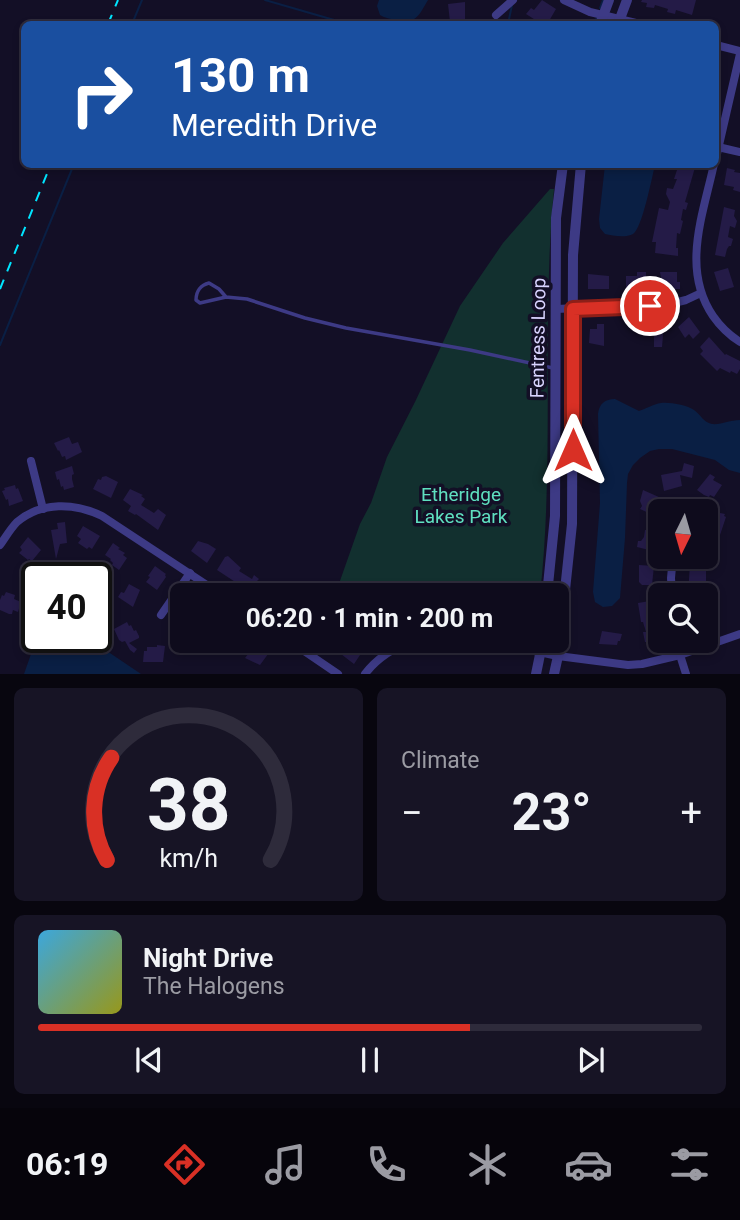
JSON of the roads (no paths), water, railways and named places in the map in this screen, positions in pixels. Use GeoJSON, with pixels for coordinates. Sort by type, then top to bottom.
{"type":"FeatureCollection","features":[{"type":"Feature","properties":{"kind":"street"},"geometry":{"type":"LineString","coordinates":[[496,15],[513,0]]}},
{"type":"Feature","properties":{"kind":"street"},"geometry":{"type":"LineString","coordinates":[[564,0],[601,20],[609,0]]}},
{"type":"Feature","properties":{"kind":"street"},"geometry":{"type":"LineString","coordinates":[[619,21],[627,0]]}},
{"type":"Feature","properties":{"kind":"street"},"geometry":{"type":"LineString","coordinates":[[719,46],[740,53],[719,143]]}},
{"type":"Feature","properties":{"kind":"street"},"geometry":{"type":"LineString","coordinates":[[719,147],[740,152]]}},
{"type":"Feature","properties":{"kind":"street","name":"Fentress Loop"},"geometry":{"type":"LineString","coordinates":[[548,583],[555,516],[556,218],[562,168]]}},
{"type":"Feature","properties":{"kind":"street","name":"Fentress Loop"},"geometry":{"type":"LineString","coordinates":[[554,674],[572,524],[573,255],[581,168]]}},
{"type":"Feature","properties":{"kind":"street"},"geometry":{"type":"LineString","coordinates":[[713,168],[695,255],[696,275],[701,293],[719,324],[740,342]]}},
{"type":"Feature","properties":{"kind":"street"},"geometry":{"type":"LineString","coordinates":[[556,309],[670,304],[701,293]]}},
{"type":"Feature","properties":{"kind":"street"},"geometry":{"type":"LineString","coordinates":[[31,461],[43,509]]}},
{"type":"Feature","properties":{"kind":"street"},"geometry":{"type":"LineString","coordinates":[[0,545],[17,523],[43,509],[59,505],[89,509],[205,583]]}},
{"type":"Feature","properties":{"kind":"street"},"geometry":{"type":"LineString","coordinates":[[161,615],[190,573]]}},
{"type":"Feature","properties":{"kind":"street"},"geometry":{"type":"LineString","coordinates":[[536,674],[542,653],[642,664],[680,655],[740,634]]}},
{"type":"Feature","properties":{"kind":"street"},"geometry":{"type":"LineString","coordinates":[[307,653],[338,674]]}},
{"type":"Feature","properties":{"kind":"street"},"geometry":{"type":"LineString","coordinates":[[365,674],[389,653]]}},
{"type":"Feature","properties":{"kind":"street"},"geometry":{"type":"LineString","coordinates":[[680,655],[686,674]]}},
{"type":"Feature","properties":{"kind":"lane"},"geometry":{"type":"LineString","coordinates":[[226,297],[209,283],[201,287],[196,294],[200,303],[226,297],[247,299],[346,328],[470,350],[555,369]]}},
{"type":"Feature","properties":{"kind":"water"},"geometry":{"type":"Polygon","coordinates":[[[379,0],[428,0],[416,18],[403,21],[380,15],[377,6],[379,0]]]}},
{"type":"Feature","properties":{"kind":"water"},"geometry":{"type":"Polygon","coordinates":[[[605,168],[654,168],[640,223],[633,234],[605,234],[600,228],[605,168]]]}},
{"type":"Feature","properties":{"kind":"water"},"geometry":{"type":"Polygon","coordinates":[[[615,399],[639,411],[661,403],[683,405],[712,424],[740,420],[740,473],[729,470],[715,460],[672,449],[650,451],[640,458],[628,474],[620,598],[612,606],[603,607],[595,602],[593,592],[600,503],[598,414],[603,403],[615,399]]]}},
{"type":"Feature","properties":{"kind":"water"},"geometry":{"type":"Polygon","coordinates":[[[31,653],[110,653],[141,674],[24,674],[31,653]]]}},
{"type":"Feature","properties":{"kind":"waterway"},"geometry":{"type":"LineString","coordinates":[[133,21],[142,0]]}},
{"type":"Feature","properties":{"kind":"waterway"},"geometry":{"type":"LineString","coordinates":[[265,0],[338,21]]}},
{"type":"Feature","properties":{"kind":"waterway"},"geometry":{"type":"LineString","coordinates":[[600,8],[603,0]]}},
{"type":"Feature","properties":{"kind":"waterway"},"geometry":{"type":"LineString","coordinates":[[509,21],[512,5]]}},
{"type":"Feature","properties":{"kind":"waterway"},"geometry":{"type":"LineString","coordinates":[[0,345],[72,168]]}},
{"type":"Feature","properties":{"kind":"railway"},"geometry":{"type":"LineString","coordinates":[[109,21],[118,0]]}},
{"type":"Feature","properties":{"kind":"railway"},"geometry":{"type":"LineString","coordinates":[[0,289],[49,168]]}},
{"type":"Feature","properties":{"kind":"park label","name":"Etheridge Lakes Park"},"geometry":{"type":"Point","coordinates":[461,505]}}]}
